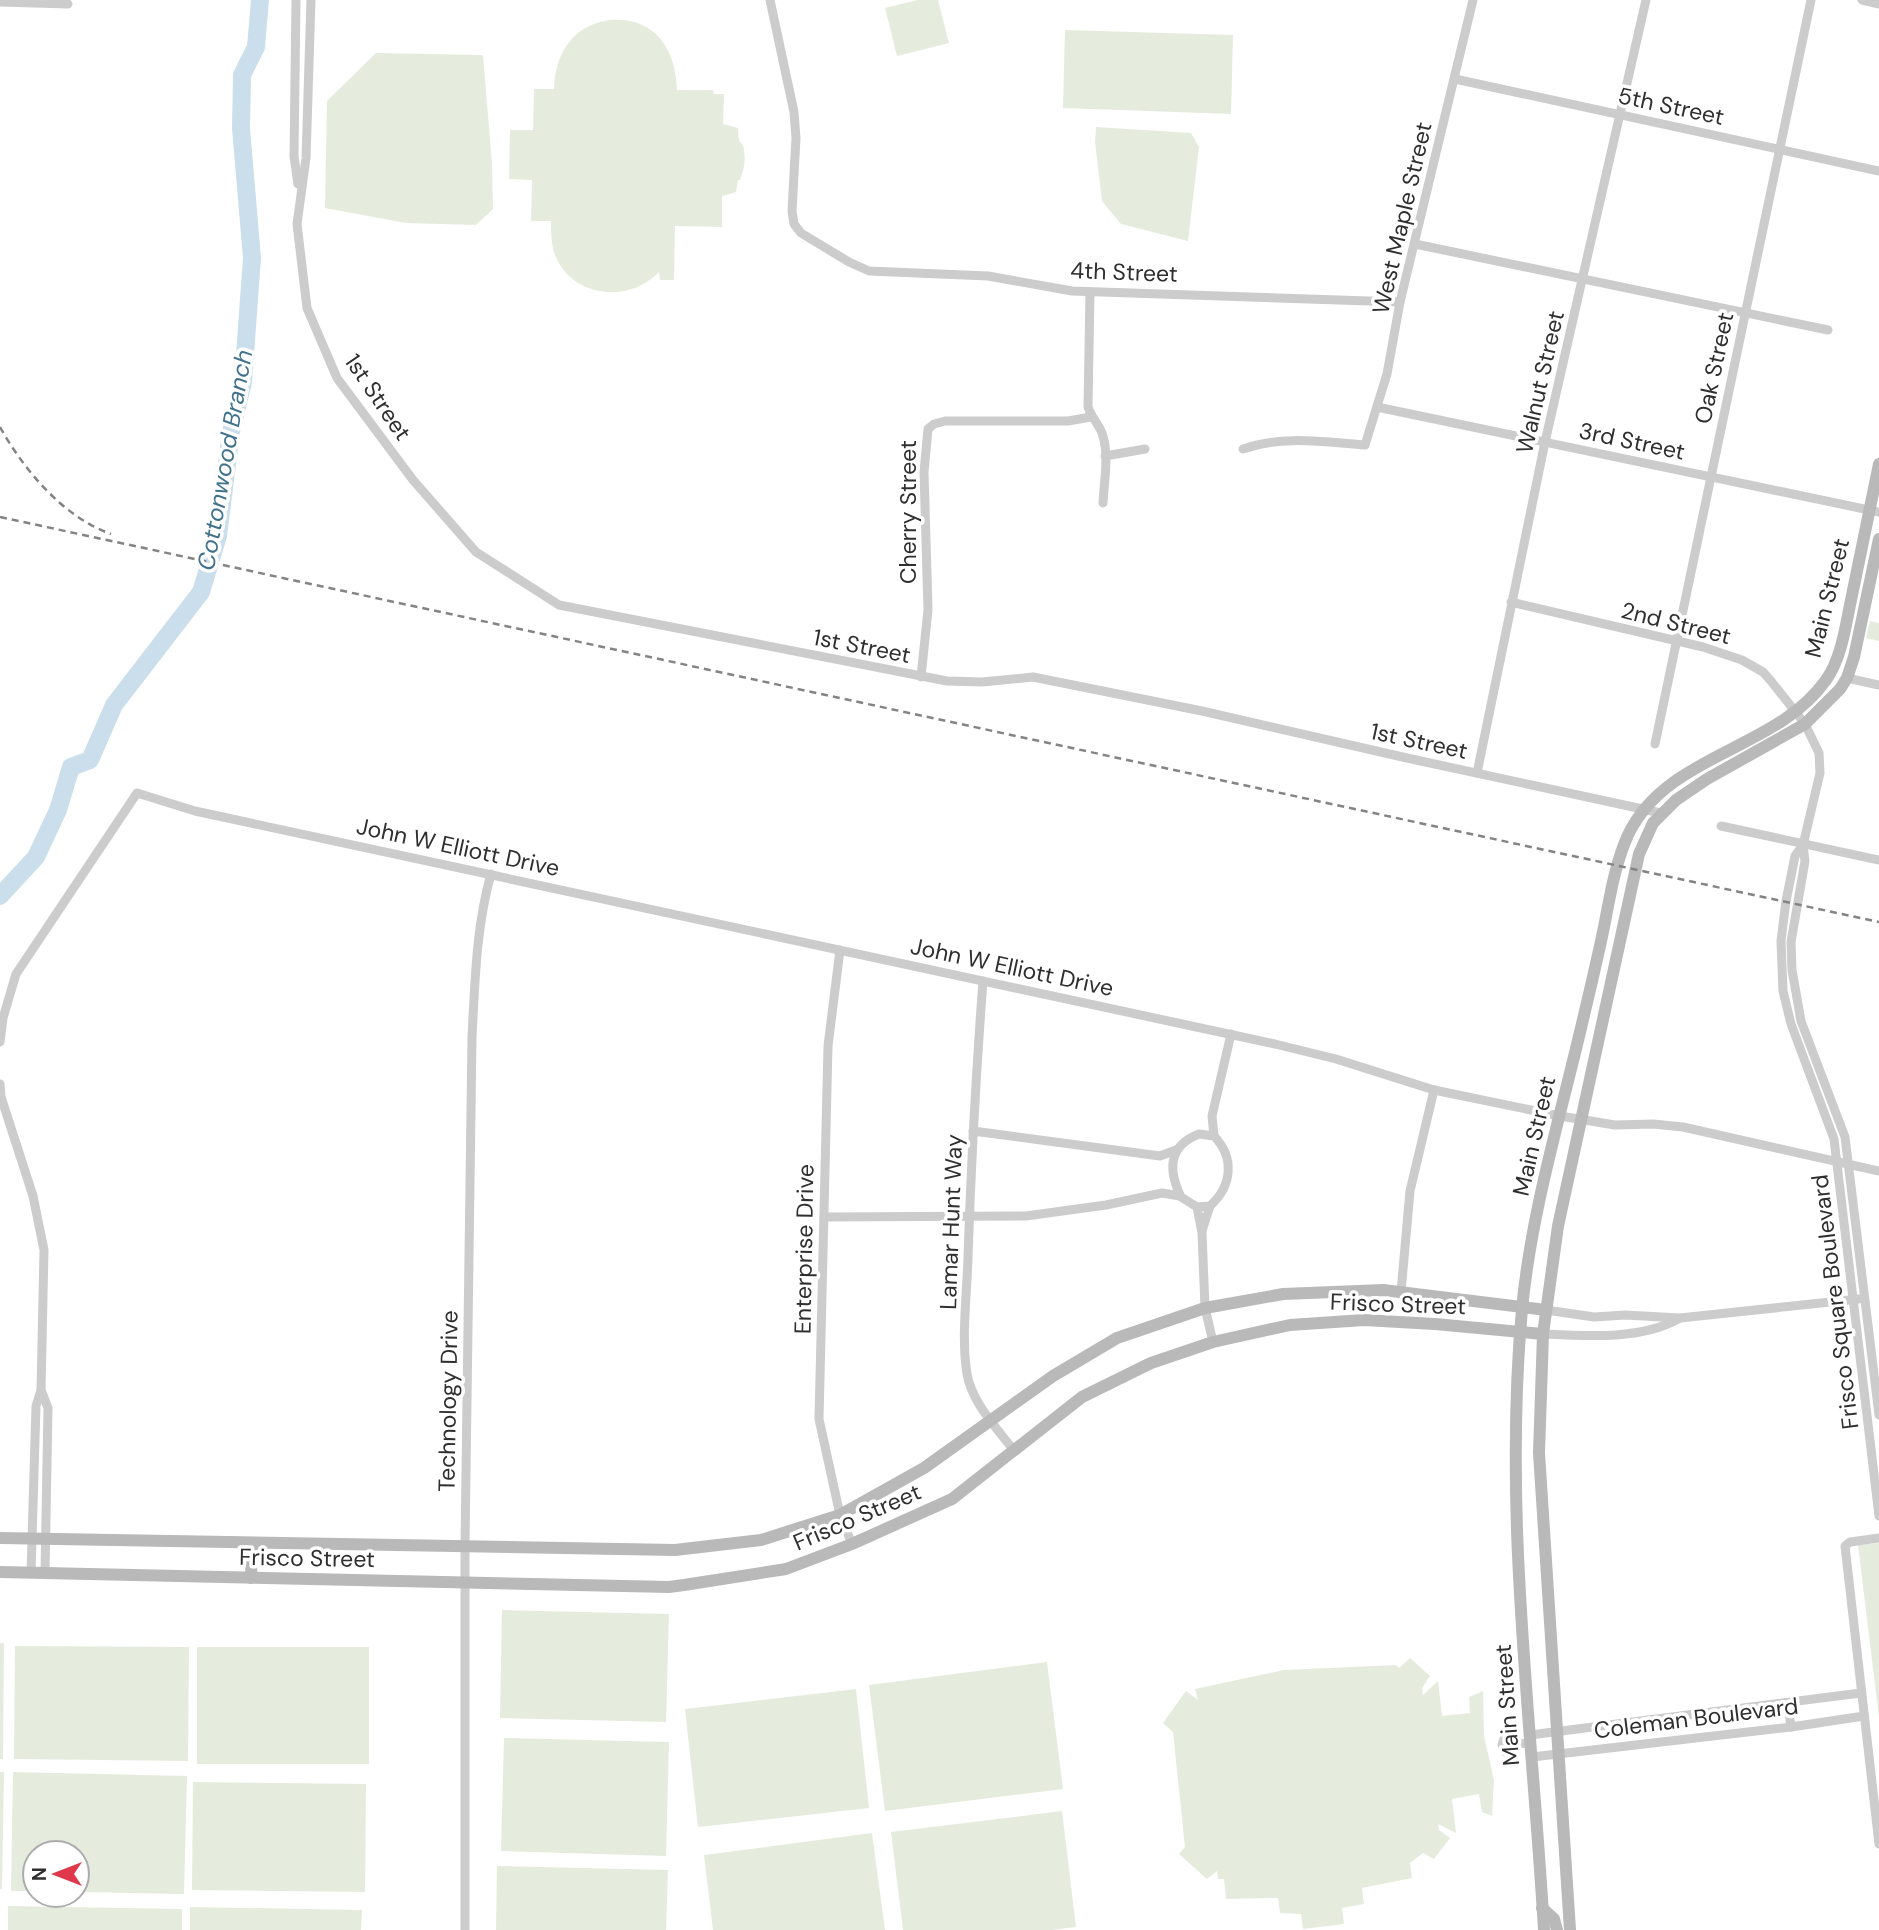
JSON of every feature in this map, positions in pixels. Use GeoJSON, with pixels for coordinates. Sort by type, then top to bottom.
{"type":"FeatureCollection","features":[{"type":"Feature","properties":{"kind":"street","name":"4th Street"},"geometry":{"type":"LineString","coordinates":[[770,0],[794,112],[794,224],[801,233],[849,262],[869,271],[988,276],[1072,291],[1401,302]]}},
{"type":"Feature","properties":{"kind":"street","name":"West Maple Street"},"geometry":{"type":"LineString","coordinates":[[1242,449],[1262,442],[1289,439],[1365,445],[1387,374],[1401,302],[1473,0]]}},
{"type":"Feature","properties":{"kind":"street","name":"Walnut Street"},"geometry":{"type":"LineString","coordinates":[[1477,773],[1545,442],[1646,0]]}},
{"type":"Feature","properties":{"kind":"street","name":"Oak Street"},"geometry":{"type":"LineString","coordinates":[[1655,744],[1811,0]]}},
{"type":"Feature","properties":{"kind":"street"},"geometry":{"type":"LineString","coordinates":[[1862,0],[1879,4]]}},
{"type":"Feature","properties":{"kind":"street"},"geometry":{"type":"LineString","coordinates":[[0,2],[68,4]]}},
{"type":"Feature","properties":{"kind":"street"},"geometry":{"type":"LineString","coordinates":[[296,2],[311,2]]}},
{"type":"Feature","properties":{"kind":"street","name":"1st Street"},"geometry":{"type":"LineString","coordinates":[[296,2],[294,156],[300,193]]}},
{"type":"Feature","properties":{"kind":"street","name":"1st Street"},"geometry":{"type":"LineString","coordinates":[[311,2],[306,158],[297,224],[307,308],[337,378],[413,480],[476,552],[559,605],[947,681],[982,682],[1033,677],[1202,711],[1661,813]]}},
{"type":"Feature","properties":{"kind":"street","name":"5th Street"},"geometry":{"type":"LineString","coordinates":[[1455,79],[1879,172]]}},
{"type":"Feature","properties":{"kind":"street"},"geometry":{"type":"LineString","coordinates":[[1415,244],[1828,330]]}},
{"type":"Feature","properties":{"kind":"street"},"geometry":{"type":"LineString","coordinates":[[1090,292],[1088,407],[1091,417],[1099,424],[1105,441],[1103,503]]}},
{"type":"Feature","properties":{"kind":"street","name":"3rd Street"},"geometry":{"type":"LineString","coordinates":[[1377,407],[1874,511]]}},
{"type":"Feature","properties":{"kind":"street","name":"Cherry Street"},"geometry":{"type":"LineString","coordinates":[[921,677],[928,610],[924,472],[928,429],[945,421],[1068,421],[1091,417]]}},
{"type":"Feature","properties":{"kind":"street"},"geometry":{"type":"LineString","coordinates":[[1105,456],[1145,449]]}},
{"type":"Feature","properties":{"kind":"street","name":"Main Street"},"geometry":{"type":"LineString","coordinates":[[1544,1930],[1514,1470],[1522,1306],[1535,1222],[1617,865],[1627,837],[1643,809],[1668,786],[1703,764],[1777,725],[1813,696],[1829,677],[1837,657],[1874,511],[1879,464]]}},
{"type":"Feature","properties":{"kind":"street","name":"Main Street"},"geometry":{"type":"LineString","coordinates":[[1570,1930],[1539,1453],[1543,1334],[1558,1226],[1639,854],[1653,823],[1661,813],[1707,779],[1805,724],[1830,701],[1847,678],[1879,539]]}},
{"type":"Feature","properties":{"kind":"street","name":"2nd Street"},"geometry":{"type":"LineString","coordinates":[[1511,602],[1677,641],[1742,660],[1763,672],[1805,724]]}},
{"type":"Feature","properties":{"kind":"street"},"geometry":{"type":"LineString","coordinates":[[1847,678],[1879,685]]}},
{"type":"Feature","properties":{"kind":"street","name":"Frisco Square Boulevard"},"geometry":{"type":"LineString","coordinates":[[1805,724],[1819,753],[1821,766],[1803,845],[1805,861],[1791,942],[1795,994],[1801,1021],[1844,1137],[1879,1516]]}},
{"type":"Feature","properties":{"kind":"street","name":"John W Elliott Drive"},"geometry":{"type":"LineString","coordinates":[[0,1042],[3,1018],[16,974],[137,793],[195,811],[1231,1034],[1336,1059],[1434,1090],[1580,1120],[1615,1125],[1653,1124],[1683,1127],[1879,1171]]}},
{"type":"Feature","properties":{"kind":"street"},"geometry":{"type":"LineString","coordinates":[[1721,826],[1879,860]]}},
{"type":"Feature","properties":{"kind":"street","name":"Frisco Square Boulevard"},"geometry":{"type":"LineString","coordinates":[[1803,845],[1795,856],[1780,942],[1783,991],[1791,1024],[1834,1139],[1879,1415]]}},
{"type":"Feature","properties":{"kind":"street","name":"Technology Drive"},"geometry":{"type":"LineString","coordinates":[[465,1930],[465,1546],[472,1037],[482,904],[491,874]]}},
{"type":"Feature","properties":{"kind":"street","name":"Enterprise Drive"},"geometry":{"type":"LineString","coordinates":[[840,950],[828,1046],[819,1419],[839,1515],[852,1544]]}},
{"type":"Feature","properties":{"kind":"street","name":"Lamar Hunt Way"},"geometry":{"type":"LineString","coordinates":[[983,981],[973,1131],[967,1376],[978,1402],[1014,1451]]}},
{"type":"Feature","properties":{"kind":"street"},"geometry":{"type":"LineString","coordinates":[[1214,1136],[1212,1116],[1231,1034]]}},
{"type":"Feature","properties":{"kind":"street"},"geometry":{"type":"LineString","coordinates":[[0,1084],[1,1097],[33,1196],[44,1250],[41,1390],[48,1408],[38,1573]]}},
{"type":"Feature","properties":{"kind":"street"},"geometry":{"type":"LineString","coordinates":[[1401,1292],[1410,1191],[1434,1090]]}},
{"type":"Feature","properties":{"kind":"street"},"geometry":{"type":"LineString","coordinates":[[1199,1134],[1212,1116]]}},
{"type":"Feature","properties":{"kind":"street"},"geometry":{"type":"LineString","coordinates":[[973,1131],[1160,1156],[1176,1150]]}},
{"type":"Feature","properties":{"kind":"street"},"geometry":{"type":"LineString","coordinates":[[824,1217],[1027,1216],[1106,1205],[1162,1193],[1180,1196],[1197,1207],[1210,1206],[1220,1198],[1230,1170],[1223,1145],[1214,1136],[1199,1134],[1185,1139],[1176,1150],[1172,1169],[1180,1196]]}},
{"type":"Feature","properties":{"kind":"street"},"geometry":{"type":"LineString","coordinates":[[1160,1156],[1172,1169]]}},
{"type":"Feature","properties":{"kind":"street"},"geometry":{"type":"LineString","coordinates":[[1162,1193],[1174,1181]]}},
{"type":"Feature","properties":{"kind":"street"},"geometry":{"type":"LineString","coordinates":[[1202,1233],[1210,1206]]}},
{"type":"Feature","properties":{"kind":"street"},"geometry":{"type":"LineString","coordinates":[[1197,1207],[1202,1233],[1205,1308],[1213,1342]]}},
{"type":"Feature","properties":{"kind":"street","name":"Frisco Street"},"geometry":{"type":"LineString","coordinates":[[0,1538],[675,1550],[761,1540],[839,1515],[924,1468],[1053,1376],[1117,1338],[1205,1308],[1283,1294],[1383,1290],[1594,1317],[1625,1315],[1680,1318],[1859,1299]]}},
{"type":"Feature","properties":{"kind":"street","name":"Frisco Street"},"geometry":{"type":"LineString","coordinates":[[0,1572],[668,1587],[786,1569],[852,1544],[952,1499],[1082,1398],[1150,1363],[1213,1342],[1290,1325],[1364,1320],[1589,1336],[1661,1328],[1680,1318]]}},
{"type":"Feature","properties":{"kind":"street"},"geometry":{"type":"LineString","coordinates":[[1879,1538],[1850,1542],[1845,1546],[1879,1844]]}},
{"type":"Feature","properties":{"kind":"street"},"geometry":{"type":"LineString","coordinates":[[251,1578],[252,1544]]}},
{"type":"Feature","properties":{"kind":"street","name":"Coleman Boulevard"},"geometry":{"type":"LineString","coordinates":[[1500,1745],[1504,1740],[1513,1738],[1517,1744],[1556,1731],[1861,1693]]}},
{"type":"Feature","properties":{"kind":"street"},"geometry":{"type":"LineString","coordinates":[[1788,1704],[1791,1727]]}},
{"type":"Feature","properties":{"kind":"street","name":"Coleman Boulevard"},"geometry":{"type":"LineString","coordinates":[[1532,1757],[1864,1716]]}},
{"type":"Feature","properties":{"kind":"street"},"geometry":{"type":"LineString","coordinates":[[1542,1908],[1554,1919],[1557,1930]]}},
{"type":"Feature","properties":{"kind":"green space"},"geometry":{"type":"Polygon","coordinates":[[[918,0],[938,0],[949,43],[897,56],[885,8],[918,0]]]}},
{"type":"Feature","properties":{"kind":"green space"},"geometry":{"type":"Polygon","coordinates":[[[609,20],[638,23],[660,38],[672,61],[677,90],[713,90],[714,94],[724,94],[723,124],[738,128],[745,158],[736,192],[722,196],[722,227],[675,226],[674,280],[660,280],[659,272],[646,283],[615,292],[584,286],[571,277],[560,265],[553,249],[551,221],[531,221],[532,180],[509,179],[510,130],[533,130],[534,89],[554,89],[558,64],[568,44],[585,28],[609,20]]]}},
{"type":"Feature","properties":{"kind":"green space"},"geometry":{"type":"Polygon","coordinates":[[[1065,30],[1233,35],[1231,114],[1063,108],[1065,30]]]}},
{"type":"Feature","properties":{"kind":"green space"},"geometry":{"type":"Polygon","coordinates":[[[376,53],[483,55],[493,209],[476,225],[406,223],[325,208],[327,101],[376,53]]]}},
{"type":"Feature","properties":{"kind":"green space"},"geometry":{"type":"Polygon","coordinates":[[[1096,127],[1191,133],[1199,147],[1188,241],[1121,224],[1102,201],[1095,142],[1096,127]]]}},
{"type":"Feature","properties":{"kind":"green space"},"geometry":{"type":"Polygon","coordinates":[[[1870,621],[1879,623],[1879,641],[1866,638],[1870,621]]]}},
{"type":"Feature","properties":{"kind":"green space"},"geometry":{"type":"Polygon","coordinates":[[[1879,1543],[1879,1718],[1858,1545],[1879,1543]]]}},
{"type":"Feature","properties":{"kind":"green space"},"geometry":{"type":"Polygon","coordinates":[[[502,1610],[669,1614],[666,1722],[500,1718],[502,1610]]]}},
{"type":"Feature","properties":{"kind":"green space"},"geometry":{"type":"Polygon","coordinates":[[[0,1643],[4,1643],[3,1759],[0,1759],[0,1643]]]}},
{"type":"Feature","properties":{"kind":"green space"},"geometry":{"type":"Polygon","coordinates":[[[15,1646],[189,1647],[188,1761],[14,1759],[15,1646]]]}},
{"type":"Feature","properties":{"kind":"green space"},"geometry":{"type":"Polygon","coordinates":[[[197,1647],[369,1647],[369,1764],[197,1764],[197,1647]]]}},
{"type":"Feature","properties":{"kind":"green space"},"geometry":{"type":"Polygon","coordinates":[[[1410,1658],[1430,1676],[1422,1688],[1423,1695],[1438,1681],[1442,1716],[1470,1713],[1469,1697],[1483,1691],[1484,1736],[1494,1780],[1492,1816],[1482,1812],[1479,1794],[1452,1799],[1456,1833],[1438,1824],[1439,1830],[1450,1838],[1434,1859],[1423,1853],[1410,1863],[1412,1878],[1362,1888],[1364,1904],[1342,1908],[1344,1924],[1303,1929],[1301,1914],[1280,1913],[1278,1898],[1226,1899],[1224,1879],[1218,1879],[1217,1871],[1207,1879],[1179,1854],[1185,1847],[1173,1732],[1163,1723],[1186,1691],[1198,1700],[1195,1689],[1284,1670],[1396,1665],[1399,1668],[1410,1658]]]}},
{"type":"Feature","properties":{"kind":"green space"},"geometry":{"type":"Polygon","coordinates":[[[1047,1662],[1063,1789],[885,1811],[869,1685],[1047,1662]]]}},
{"type":"Feature","properties":{"kind":"green space"},"geometry":{"type":"Polygon","coordinates":[[[856,1689],[869,1808],[698,1827],[685,1709],[856,1689]]]}},
{"type":"Feature","properties":{"kind":"green space"},"geometry":{"type":"Polygon","coordinates":[[[504,1738],[669,1742],[666,1856],[501,1851],[504,1738]]]}},
{"type":"Feature","properties":{"kind":"green space"},"geometry":{"type":"Polygon","coordinates":[[[0,1772],[4,1772],[2,1889],[0,1889],[0,1772]]]}},
{"type":"Feature","properties":{"kind":"green space"},"geometry":{"type":"Polygon","coordinates":[[[13,1772],[187,1776],[184,1894],[91,1892],[91,1839],[21,1839],[21,1891],[11,1891],[13,1772]]]}},
{"type":"Feature","properties":{"kind":"green space"},"geometry":{"type":"Polygon","coordinates":[[[193,1782],[366,1784],[365,1892],[192,1890],[193,1782]]]}},
{"type":"Feature","properties":{"kind":"green space"},"geometry":{"type":"Polygon","coordinates":[[[1062,1811],[1076,1927],[1051,1930],[903,1930],[891,1832],[1062,1811]]]}},
{"type":"Feature","properties":{"kind":"green space"},"geometry":{"type":"Polygon","coordinates":[[[872,1833],[885,1930],[713,1930],[704,1855],[872,1833]]]}},
{"type":"Feature","properties":{"kind":"green space"},"geometry":{"type":"Polygon","coordinates":[[[497,1866],[668,1870],[666,1930],[496,1930],[497,1866]]]}},
{"type":"Feature","properties":{"kind":"green space"},"geometry":{"type":"Polygon","coordinates":[[[8,1906],[21,1906],[21,1909],[182,1909],[182,1930],[8,1930],[8,1906]]]}},
{"type":"Feature","properties":{"kind":"green space"},"geometry":{"type":"Polygon","coordinates":[[[190,1907],[362,1910],[361,1930],[190,1930],[190,1907]]]}},
{"type":"Feature","properties":{"kind":"waterway","name":"Cottonwood Branch"},"geometry":{"type":"LineString","coordinates":[[0,896],[36,857],[58,810],[71,767],[90,760],[114,705],[201,592],[218,536],[231,432],[243,382],[252,258],[241,128],[242,75],[256,47],[260,0]]}},
{"type":"Feature","properties":{"kind":"railway"},"geometry":{"type":"LineString","coordinates":[[0,427],[46,490],[77,516],[111,534]]}},
{"type":"Feature","properties":{"kind":"railway"},"geometry":{"type":"LineString","coordinates":[[0,517],[1879,922]]}}]}
